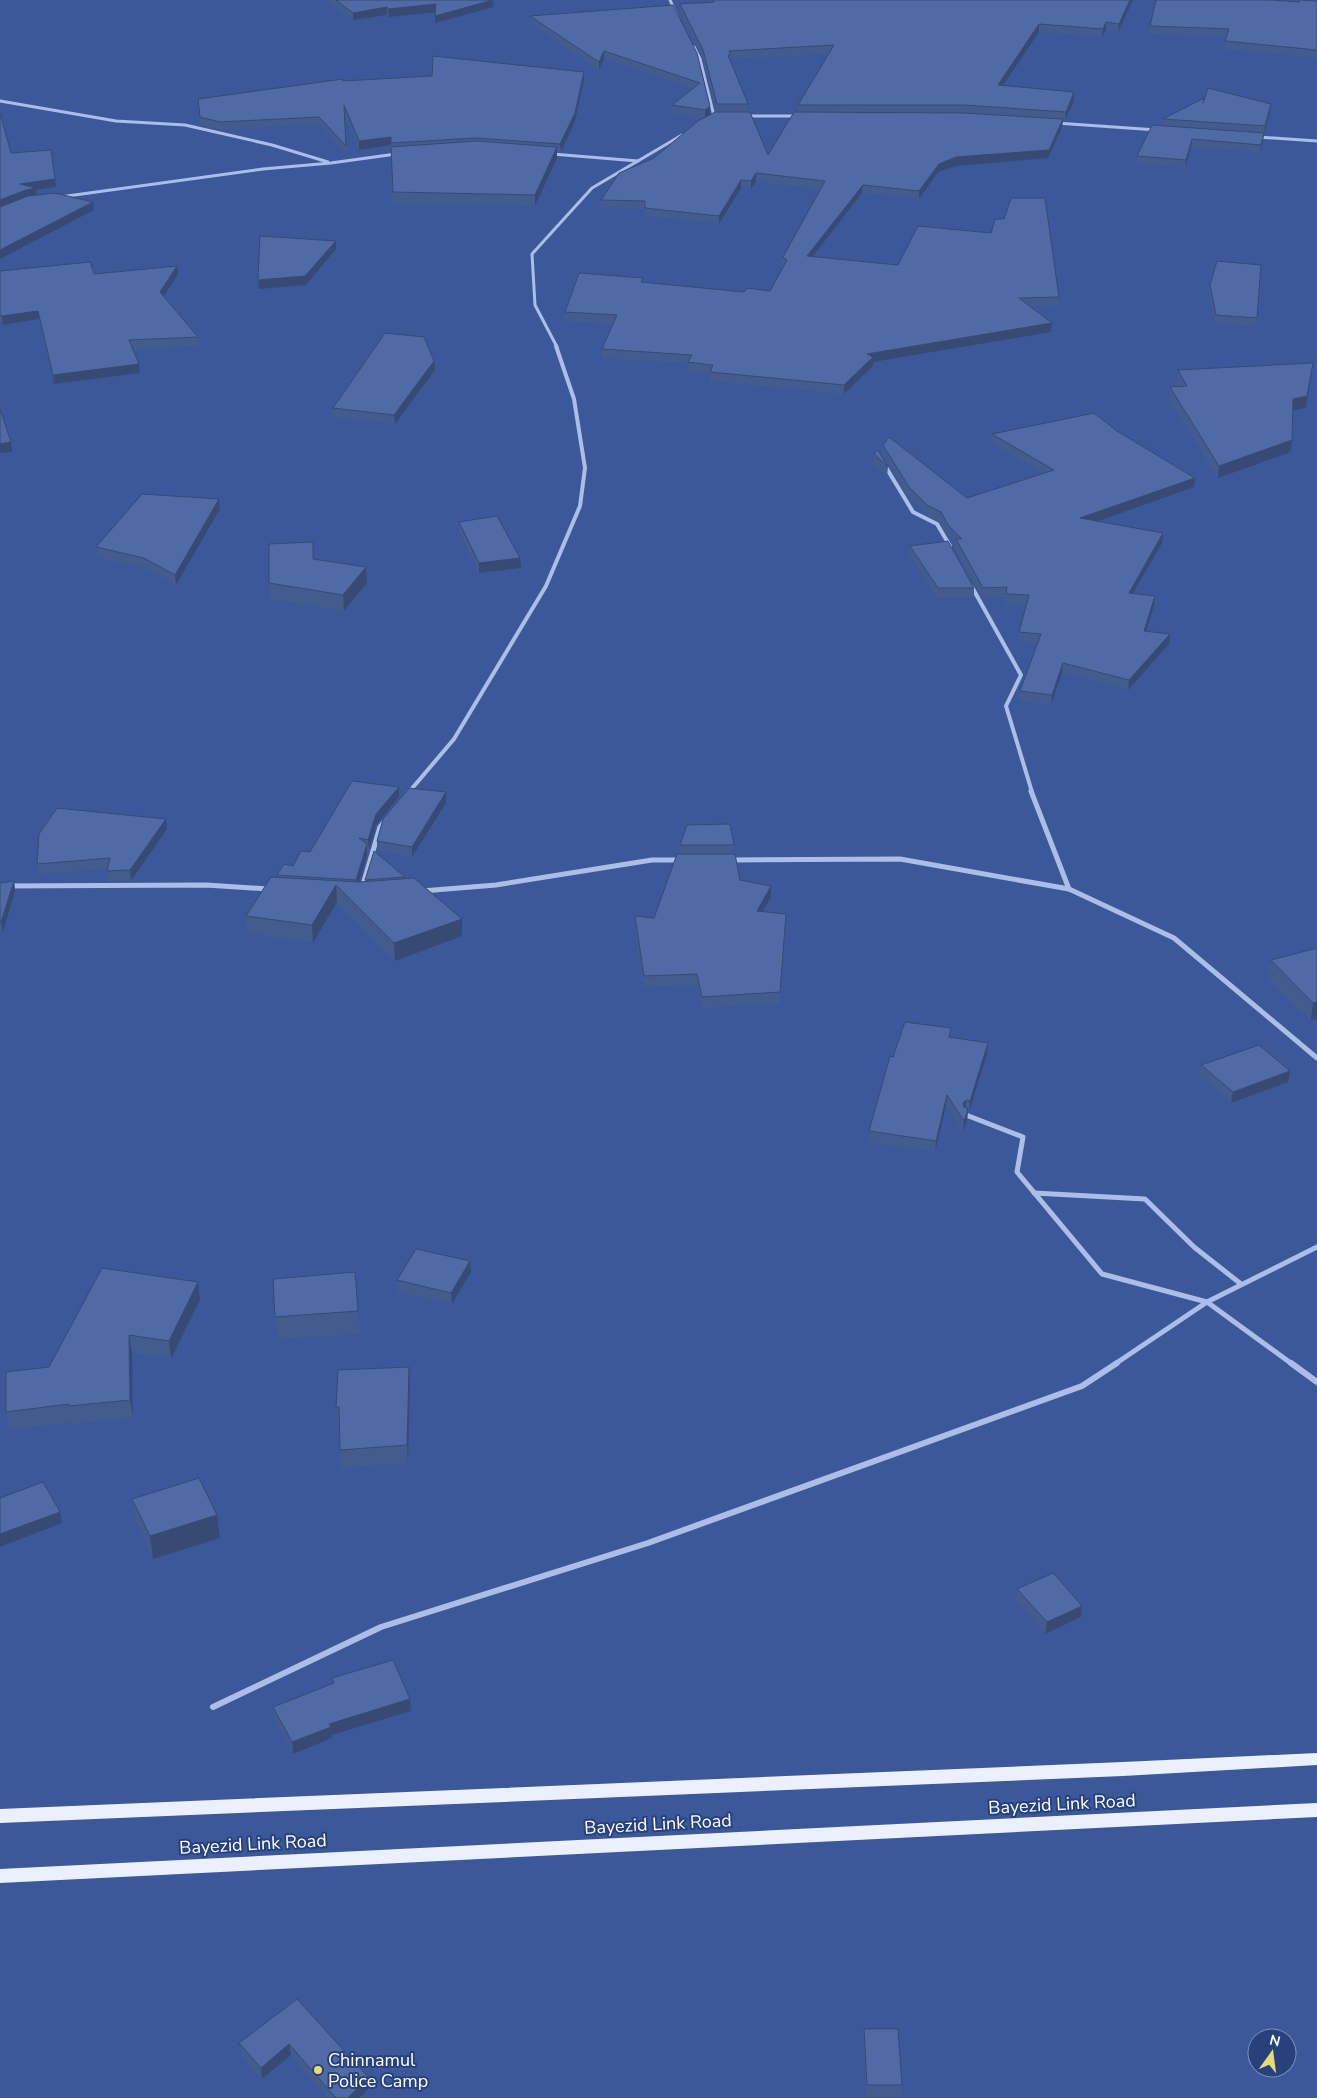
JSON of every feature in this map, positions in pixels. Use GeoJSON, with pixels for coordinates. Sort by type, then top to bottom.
{"type":"FeatureCollection","features":[{"type":"Feature","properties":{"kind":"main road","name":"Bayezid Link Road"},"geometry":{"type":"LineString","coordinates":[[0,1816],[1317,1759]]}},
{"type":"Feature","properties":{"kind":"main road","name":"Bayezid Link Road"},"geometry":{"type":"LineString","coordinates":[[0,1876],[1317,1810]]}},
{"type":"Feature","properties":{"kind":"street"},"geometry":{"type":"LineString","coordinates":[[670,0],[679,19]]}},
{"type":"Feature","properties":{"kind":"street"},"geometry":{"type":"LineString","coordinates":[[691,43],[700,59],[714,116],[706,121]]}},
{"type":"Feature","properties":{"kind":"street"},"geometry":{"type":"LineString","coordinates":[[0,100],[116,121],[185,125],[272,145],[331,163]]}},
{"type":"Feature","properties":{"kind":"street"},"geometry":{"type":"LineString","coordinates":[[742,116],[798,116]]}},
{"type":"Feature","properties":{"kind":"street"},"geometry":{"type":"LineString","coordinates":[[1052,123],[1161,130]]}},
{"type":"Feature","properties":{"kind":"street"},"geometry":{"type":"LineString","coordinates":[[404,798],[454,739],[546,586],[580,506],[585,468],[574,399],[557,348],[535,305],[532,254],[592,188],[689,131]]}},
{"type":"Feature","properties":{"kind":"street"},"geometry":{"type":"LineString","coordinates":[[1249,136],[1317,141]]}},
{"type":"Feature","properties":{"kind":"street"},"geometry":{"type":"LineString","coordinates":[[57,197],[263,169],[331,163],[402,153]]}},
{"type":"Feature","properties":{"kind":"street"},"geometry":{"type":"LineString","coordinates":[[543,153],[639,161]]}},
{"type":"Feature","properties":{"kind":"street"},"geometry":{"type":"LineString","coordinates":[[880,457],[913,512],[937,524],[951,549]]}},
{"type":"Feature","properties":{"kind":"street"},"geometry":{"type":"LineString","coordinates":[[970,583],[1021,675],[1006,706],[1026,777],[1069,889]]}},
{"type":"Feature","properties":{"kind":"street"},"geometry":{"type":"LineString","coordinates":[[360,895],[380,827],[386,820]]}},
{"type":"Feature","properties":{"kind":"street"},"geometry":{"type":"LineString","coordinates":[[722,860],[900,859],[1069,889],[1174,938],[1317,1058]]}},
{"type":"Feature","properties":{"kind":"street"},"geometry":{"type":"LineString","coordinates":[[418,891],[496,886],[652,860],[692,860]]}},
{"type":"Feature","properties":{"kind":"street"},"geometry":{"type":"LineString","coordinates":[[0,886],[206,884],[274,889]]}},
{"type":"Feature","properties":{"kind":"street"},"geometry":{"type":"LineString","coordinates":[[966,1115],[1023,1137],[1018,1172],[1102,1274],[1207,1302],[1317,1382]]}},
{"type":"Feature","properties":{"kind":"street"},"geometry":{"type":"LineString","coordinates":[[1034,1193],[1145,1200],[1194,1247],[1241,1284]]}},
{"type":"Feature","properties":{"kind":"street"},"geometry":{"type":"LineString","coordinates":[[213,1707],[381,1627],[648,1543],[1082,1386],[1207,1302],[1317,1247]]}},
{"type":"Feature","properties":{"kind":"shaded area"},"geometry":{"type":"Polygon","coordinates":[[[0,0],[1317,0],[1317,2098],[0,2098],[0,0]]]}},
{"type":"Feature","properties":{"kind":"building"},"geometry":{"type":"Polygon","coordinates":[[[336,0],[493,0],[435,16],[436,4],[388,9],[387,7],[353,13],[336,0]]]}},
{"type":"Feature","properties":{"kind":"building"},"geometry":{"type":"Polygon","coordinates":[[[713,0],[1130,0],[1119,24],[1106,22],[1103,29],[1039,24],[998,85],[1074,92],[1066,112],[964,105],[798,105],[834,45],[729,51],[731,55],[728,55],[748,104],[717,104],[703,50],[680,4],[714,2],[713,0]]]}},
{"type":"Feature","properties":{"kind":"building"},"geometry":{"type":"Polygon","coordinates":[[[1156,0],[1317,1],[1317,50],[1225,41],[1229,29],[1150,26],[1156,0]]]}},
{"type":"Feature","properties":{"kind":"building"},"geometry":{"type":"Polygon","coordinates":[[[673,5],[697,53],[710,106],[705,110],[672,105],[700,83],[604,51],[599,62],[530,16],[673,5]]]}},
{"type":"Feature","properties":{"kind":"building"},"geometry":{"type":"Polygon","coordinates":[[[433,56],[584,72],[575,113],[560,144],[476,138],[391,143],[391,137],[359,141],[344,105],[346,146],[319,117],[220,122],[200,117],[198,99],[343,79],[343,81],[432,76],[433,56]]]}},
{"type":"Feature","properties":{"kind":"building"},"geometry":{"type":"Polygon","coordinates":[[[1208,88],[1271,104],[1265,126],[1163,119],[1204,98],[1203,103],[1208,88]]]}},
{"type":"Feature","properties":{"kind":"building"},"geometry":{"type":"Polygon","coordinates":[[[715,112],[750,112],[768,155],[794,112],[963,113],[1063,119],[1049,150],[956,157],[939,164],[919,191],[863,185],[807,256],[898,265],[918,226],[991,233],[995,219],[1004,219],[1011,198],[1045,198],[1059,297],[1019,298],[1052,323],[867,354],[873,357],[844,385],[710,372],[713,365],[688,362],[692,355],[602,349],[617,315],[565,312],[579,273],[643,278],[641,282],[744,292],[747,288],[770,291],[787,260],[783,257],[825,181],[756,173],[751,181],[741,180],[719,216],[645,208],[645,201],[601,200],[619,173],[654,158],[698,121],[715,112]]]}},
{"type":"Feature","properties":{"kind":"building"},"geometry":{"type":"Polygon","coordinates":[[[0,113],[11,153],[51,150],[55,179],[20,184],[36,188],[0,200],[0,113]]]}},
{"type":"Feature","properties":{"kind":"building"},"geometry":{"type":"Polygon","coordinates":[[[1152,125],[1264,133],[1261,145],[1192,139],[1186,160],[1137,156],[1152,125]]]}},
{"type":"Feature","properties":{"kind":"building"},"geometry":{"type":"Polygon","coordinates":[[[476,141],[557,147],[535,195],[393,192],[391,147],[476,141]]]}},
{"type":"Feature","properties":{"kind":"building"},"geometry":{"type":"Polygon","coordinates":[[[55,193],[93,202],[0,250],[0,207],[28,196],[55,193]]]}},
{"type":"Feature","properties":{"kind":"building"},"geometry":{"type":"Polygon","coordinates":[[[260,236],[336,241],[305,276],[258,280],[260,236]]]}},
{"type":"Feature","properties":{"kind":"building"},"geometry":{"type":"Polygon","coordinates":[[[1217,261],[1261,265],[1257,318],[1216,315],[1210,285],[1217,261]]]}},
{"type":"Feature","properties":{"kind":"building"},"geometry":{"type":"Polygon","coordinates":[[[90,262],[94,274],[177,266],[160,292],[198,337],[129,340],[139,364],[53,375],[38,311],[2,316],[0,314],[0,271],[90,262]]]}},
{"type":"Feature","properties":{"kind":"building"},"geometry":{"type":"Polygon","coordinates":[[[385,333],[424,337],[434,361],[394,415],[333,408],[385,333]]]}},
{"type":"Feature","properties":{"kind":"building"},"geometry":{"type":"Polygon","coordinates":[[[1313,363],[1307,396],[1293,399],[1292,440],[1219,466],[1170,387],[1187,386],[1178,370],[1313,363]]]}},
{"type":"Feature","properties":{"kind":"building"},"geometry":{"type":"Polygon","coordinates":[[[0,409],[11,442],[0,444],[0,409]]]}},
{"type":"Feature","properties":{"kind":"building"},"geometry":{"type":"Polygon","coordinates":[[[1094,413],[1117,431],[1195,478],[1080,518],[1163,533],[1129,593],[1155,596],[1144,631],[1170,634],[1129,680],[1063,663],[1052,695],[1020,691],[1041,634],[1019,632],[1029,595],[1006,594],[1007,587],[983,588],[956,539],[962,539],[948,525],[941,512],[927,505],[909,487],[883,445],[889,437],[967,498],[1054,470],[992,434],[1094,413]]]}},
{"type":"Feature","properties":{"kind":"building"},"geometry":{"type":"Polygon","coordinates":[[[878,450],[888,467],[874,454],[878,450]]]}},
{"type":"Feature","properties":{"kind":"building"},"geometry":{"type":"Polygon","coordinates":[[[142,494],[219,499],[175,575],[144,558],[96,547],[142,494]]]}},
{"type":"Feature","properties":{"kind":"building"},"geometry":{"type":"Polygon","coordinates":[[[497,516],[520,558],[479,563],[459,522],[497,516]]]}},
{"type":"Feature","properties":{"kind":"building"},"geometry":{"type":"Polygon","coordinates":[[[948,541],[974,588],[938,588],[910,546],[948,541]]]}},
{"type":"Feature","properties":{"kind":"building"},"geometry":{"type":"Polygon","coordinates":[[[313,542],[313,559],[366,567],[343,595],[269,583],[269,544],[313,542]]]}},
{"type":"Feature","properties":{"kind":"building"},"geometry":{"type":"Polygon","coordinates":[[[352,781],[399,787],[376,814],[368,840],[359,838],[367,844],[356,880],[277,875],[284,864],[293,866],[301,851],[310,852],[352,781]]]}},
{"type":"Feature","properties":{"kind":"building"},"geometry":{"type":"Polygon","coordinates":[[[409,788],[446,792],[412,847],[377,841],[383,819],[409,788]]]}},
{"type":"Feature","properties":{"kind":"building"},"geometry":{"type":"Polygon","coordinates":[[[57,808],[166,819],[130,870],[107,871],[110,858],[37,864],[39,834],[57,808]]]}},
{"type":"Feature","properties":{"kind":"building"},"geometry":{"type":"Polygon","coordinates":[[[730,824],[734,845],[680,845],[687,825],[730,824]]]}},
{"type":"Feature","properties":{"kind":"building"},"geometry":{"type":"Polygon","coordinates":[[[374,851],[405,877],[365,880],[374,851]]]}},
{"type":"Feature","properties":{"kind":"building"},"geometry":{"type":"Polygon","coordinates":[[[677,854],[735,854],[740,880],[771,886],[757,911],[786,914],[780,992],[702,997],[697,974],[644,976],[635,916],[654,918],[677,854]]]}},
{"type":"Feature","properties":{"kind":"building"},"geometry":{"type":"Polygon","coordinates":[[[271,877],[359,882],[414,878],[462,919],[394,943],[336,885],[312,925],[246,916],[271,877]]]}},
{"type":"Feature","properties":{"kind":"building"},"geometry":{"type":"Polygon","coordinates":[[[14,881],[1,922],[0,922],[0,883],[14,881]]]}},
{"type":"Feature","properties":{"kind":"building"},"geometry":{"type":"Polygon","coordinates":[[[1317,948],[1317,1002],[1313,1003],[1271,960],[1317,948]]]}},
{"type":"Feature","properties":{"kind":"building"},"geometry":{"type":"Polygon","coordinates":[[[905,1022],[951,1028],[949,1037],[988,1043],[970,1101],[966,1100],[963,1103],[964,1107],[968,1109],[964,1121],[947,1095],[936,1141],[869,1131],[890,1056],[893,1057],[905,1022]]]}},
{"type":"Feature","properties":{"kind":"building"},"geometry":{"type":"Polygon","coordinates":[[[1259,1045],[1290,1071],[1233,1092],[1201,1065],[1259,1045]]]}},
{"type":"Feature","properties":{"kind":"building"},"geometry":{"type":"Polygon","coordinates":[[[416,1249],[470,1261],[451,1293],[397,1280],[416,1249]]]}},
{"type":"Feature","properties":{"kind":"building"},"geometry":{"type":"Polygon","coordinates":[[[102,1268],[198,1282],[169,1341],[129,1335],[130,1400],[69,1406],[69,1404],[6,1412],[6,1372],[49,1367],[102,1268]]]}},
{"type":"Feature","properties":{"kind":"building"},"geometry":{"type":"Polygon","coordinates":[[[355,1272],[358,1311],[275,1317],[273,1279],[355,1272]]]}},
{"type":"Feature","properties":{"kind":"building"},"geometry":{"type":"Polygon","coordinates":[[[409,1367],[407,1445],[340,1450],[339,1407],[336,1407],[338,1370],[409,1367]]]}},
{"type":"Feature","properties":{"kind":"building"},"geometry":{"type":"Polygon","coordinates":[[[199,1478],[217,1515],[150,1536],[132,1499],[199,1478]]]}},
{"type":"Feature","properties":{"kind":"building"},"geometry":{"type":"Polygon","coordinates":[[[43,1482],[60,1512],[0,1534],[0,1498],[43,1482]]]}},
{"type":"Feature","properties":{"kind":"building"},"geometry":{"type":"Polygon","coordinates":[[[1053,1573],[1082,1606],[1047,1622],[1017,1589],[1053,1573]]]}},
{"type":"Feature","properties":{"kind":"building"},"geometry":{"type":"Polygon","coordinates":[[[393,1660],[410,1699],[329,1724],[331,1727],[292,1742],[273,1707],[334,1683],[332,1678],[393,1660]]]}},
{"type":"Feature","properties":{"kind":"building"},"geometry":{"type":"Polygon","coordinates":[[[297,1999],[368,2077],[348,2098],[336,2098],[289,2044],[261,2068],[239,2043],[297,1999]]]}},
{"type":"Feature","properties":{"kind":"building"},"geometry":{"type":"Polygon","coordinates":[[[864,2029],[898,2029],[902,2085],[867,2085],[864,2029]]]}},
{"type":"Feature","properties":{"kind":"place","name":"Chinnamul Police Camp"},"geometry":{"type":"Point","coordinates":[318,2070]}}]}
